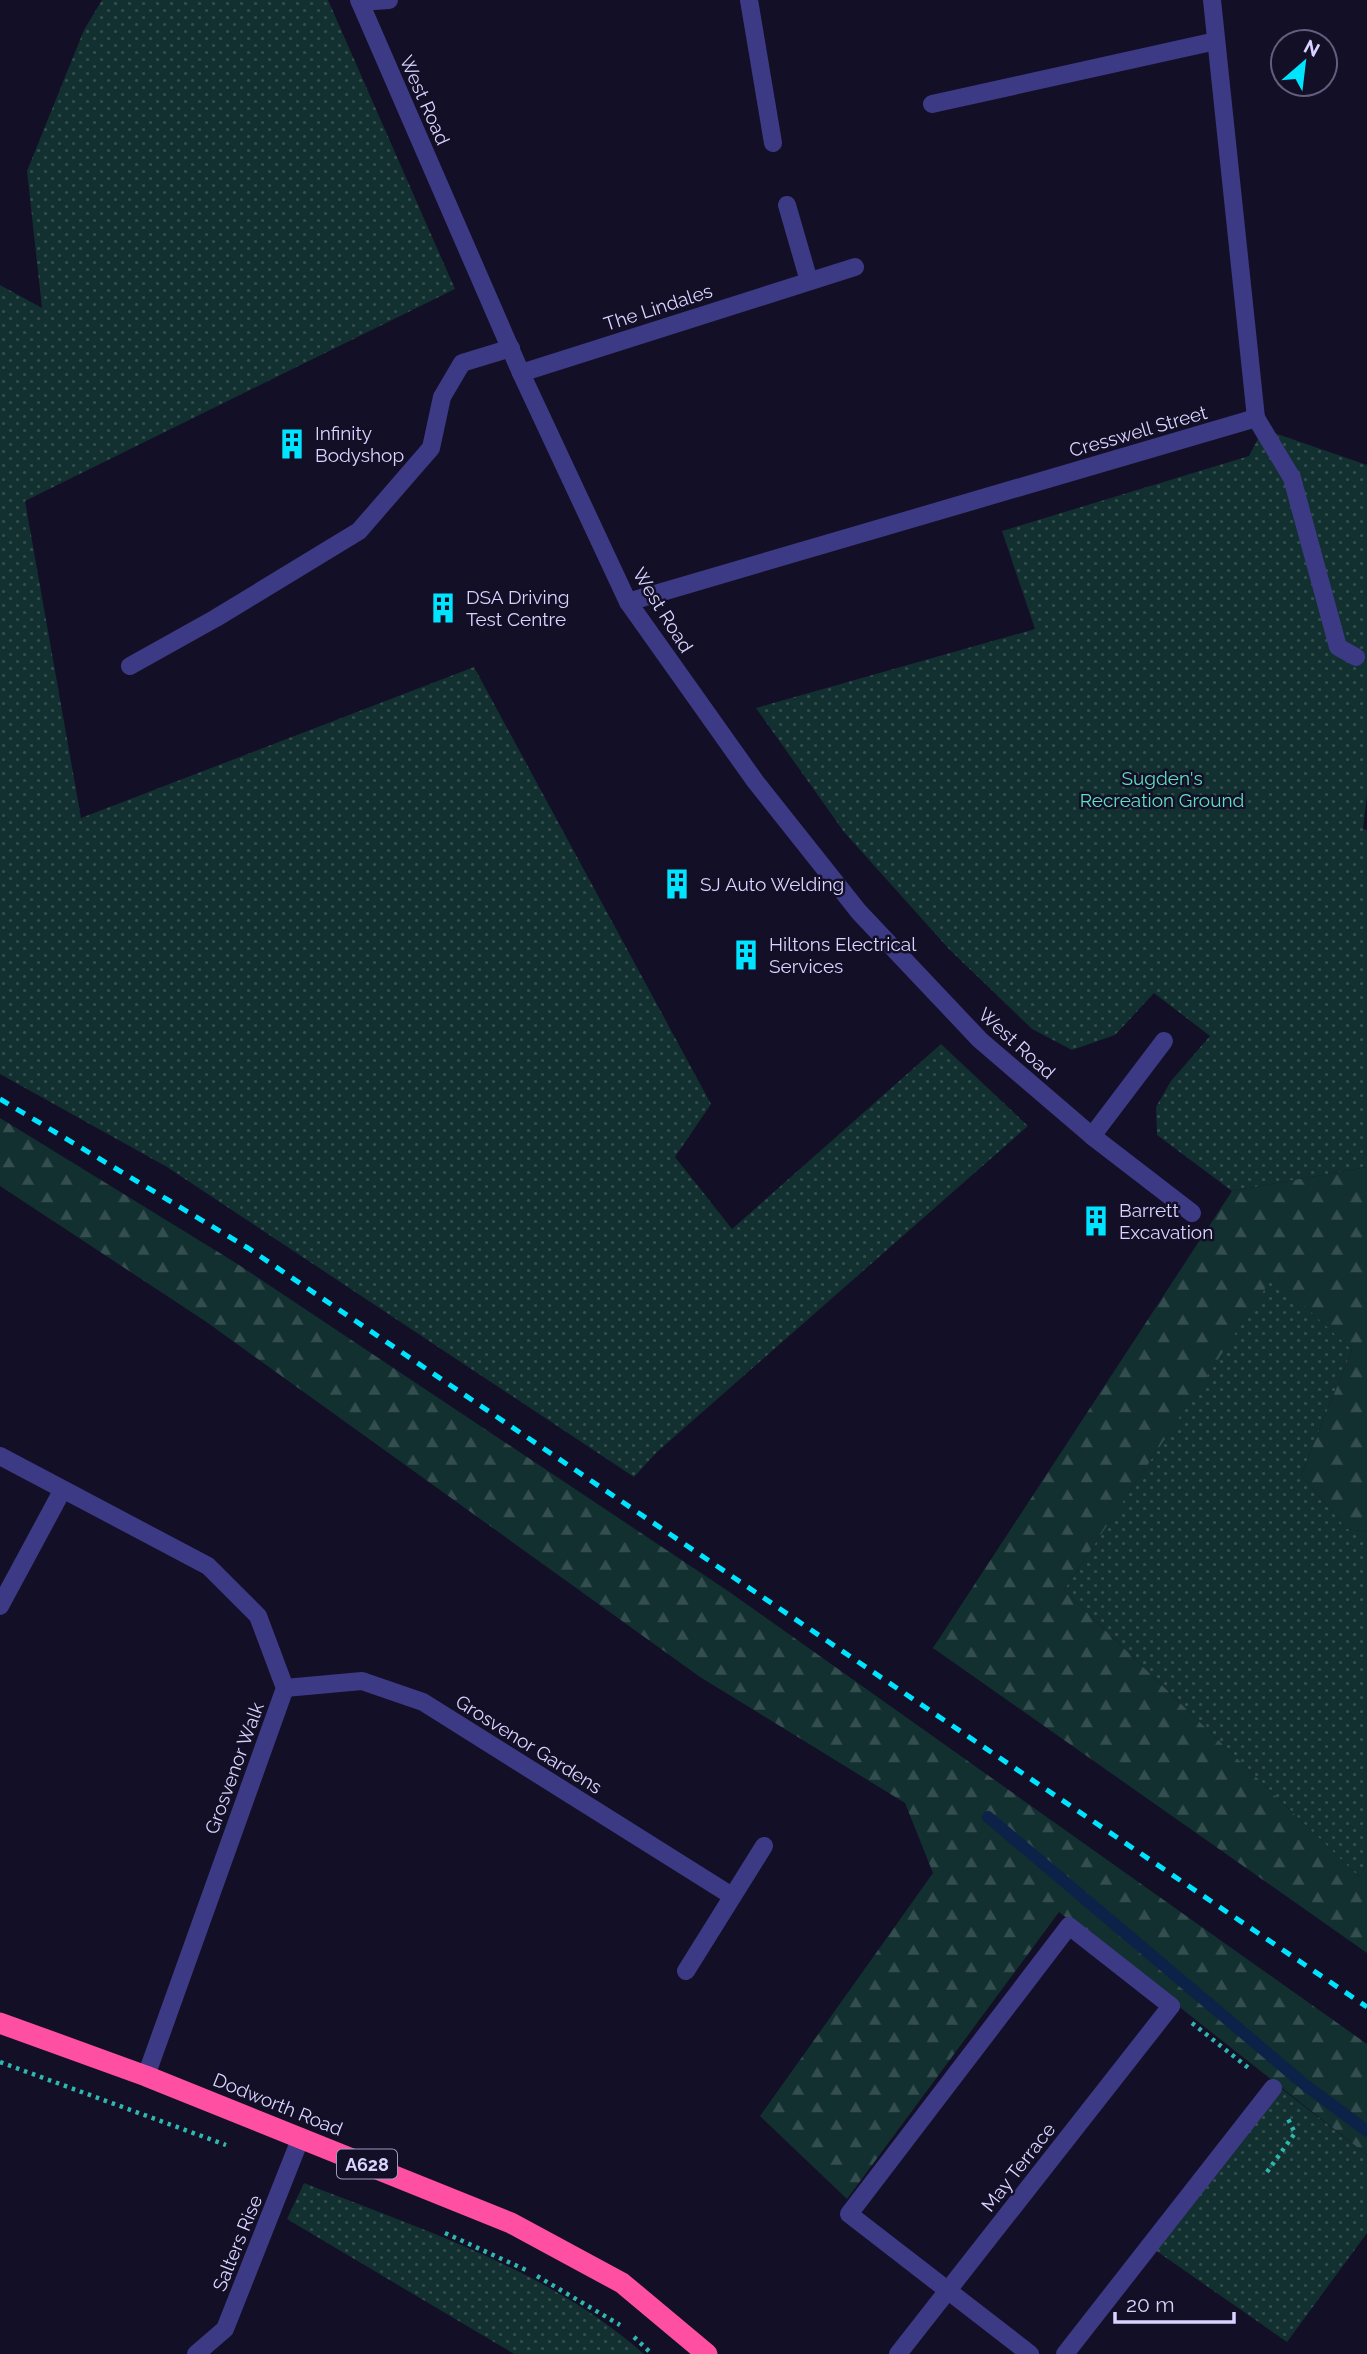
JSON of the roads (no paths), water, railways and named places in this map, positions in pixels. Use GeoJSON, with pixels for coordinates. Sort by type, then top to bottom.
{"type":"FeatureCollection","features":[{"type":"Feature","properties":{"kind":"highway","name":"Dodworth Road"},"geometry":{"type":"LineString","coordinates":[[0,2023],[146,2076],[511,2223],[622,2283],[707,2354]]}},
{"type":"Feature","properties":{"kind":"street"},"geometry":{"type":"LineString","coordinates":[[360,1],[389,0]]}},
{"type":"Feature","properties":{"kind":"street"},"geometry":{"type":"LineString","coordinates":[[749,0],[773,143]]}},
{"type":"Feature","properties":{"kind":"street"},"geometry":{"type":"LineString","coordinates":[[1212,0],[1256,418],[1292,478],[1338,647],[1356,657]]}},
{"type":"Feature","properties":{"kind":"street","name":"West Road"},"geometry":{"type":"LineString","coordinates":[[360,1],[521,373],[628,602],[755,781],[859,912],[980,1040],[1092,1136],[1192,1213]]}},
{"type":"Feature","properties":{"kind":"street"},"geometry":{"type":"LineString","coordinates":[[932,104],[1216,41]]}},
{"type":"Feature","properties":{"kind":"street"},"geometry":{"type":"LineString","coordinates":[[787,205],[809,281]]}},
{"type":"Feature","properties":{"kind":"street","name":"The Lindales"},"geometry":{"type":"LineString","coordinates":[[521,373],[855,267]]}},
{"type":"Feature","properties":{"kind":"street"},"geometry":{"type":"LineString","coordinates":[[130,666],[216,618],[359,531],[431,448],[442,397],[462,363],[511,348]]}},
{"type":"Feature","properties":{"kind":"street","name":"Cresswell Street"},"geometry":{"type":"LineString","coordinates":[[628,602],[1256,418]]}},
{"type":"Feature","properties":{"kind":"street"},"geometry":{"type":"LineString","coordinates":[[1092,1136],[1164,1041]]}},
{"type":"Feature","properties":{"kind":"street","name":"Grosvenor Walk"},"geometry":{"type":"LineString","coordinates":[[0,1456],[208,1566],[257,1616],[285,1688],[146,2076]]}},
{"type":"Feature","properties":{"kind":"street"},"geometry":{"type":"LineString","coordinates":[[0,1606],[62,1491]]}},
{"type":"Feature","properties":{"kind":"street","name":"Grosvenor Gardens"},"geometry":{"type":"LineString","coordinates":[[285,1688],[362,1681],[423,1702],[732,1896]]}},
{"type":"Feature","properties":{"kind":"street"},"geometry":{"type":"LineString","coordinates":[[686,1971],[764,1846]]}},
{"type":"Feature","properties":{"kind":"street","name":"May Terrace"},"geometry":{"type":"LineString","coordinates":[[898,2354],[1171,2006],[1069,1926],[849,2214],[947,2291]]}},
{"type":"Feature","properties":{"kind":"street"},"geometry":{"type":"LineString","coordinates":[[1065,2354],[1273,2088]]}},
{"type":"Feature","properties":{"kind":"street","name":"Salters Rise"},"geometry":{"type":"LineString","coordinates":[[196,2354],[225,2329],[301,2137]]}},
{"type":"Feature","properties":{"kind":"street"},"geometry":{"type":"LineString","coordinates":[[947,2291],[1030,2354]]}},
{"type":"Feature","properties":{"kind":"waterway"},"geometry":{"type":"LineString","coordinates":[[988,1817],[1304,2084],[1367,2131]]}},
{"type":"Feature","properties":{"kind":"railway"},"geometry":{"type":"LineString","coordinates":[[0,1099],[248,1248],[1367,2007]]}},
{"type":"Feature","properties":{"kind":"place","name":"Infinity Bodyshop"},"geometry":{"type":"Point","coordinates":[292,444]}},
{"type":"Feature","properties":{"kind":"place","name":"DSA Driving Test Centre"},"geometry":{"type":"Point","coordinates":[443,608]}},
{"type":"Feature","properties":{"kind":"place","name":"SJ Auto Welding"},"geometry":{"type":"Point","coordinates":[677,884]}},
{"type":"Feature","properties":{"kind":"place","name":"Hiltons Electrical Services"},"geometry":{"type":"Point","coordinates":[746,955]}},
{"type":"Feature","properties":{"kind":"place","name":"Barrett Excavation"},"geometry":{"type":"Point","coordinates":[1096,1221]}},
{"type":"Feature","properties":{"kind":"park label","name":"Sugden's Recreation Ground"},"geometry":{"type":"Point","coordinates":[1162,789]}}]}
